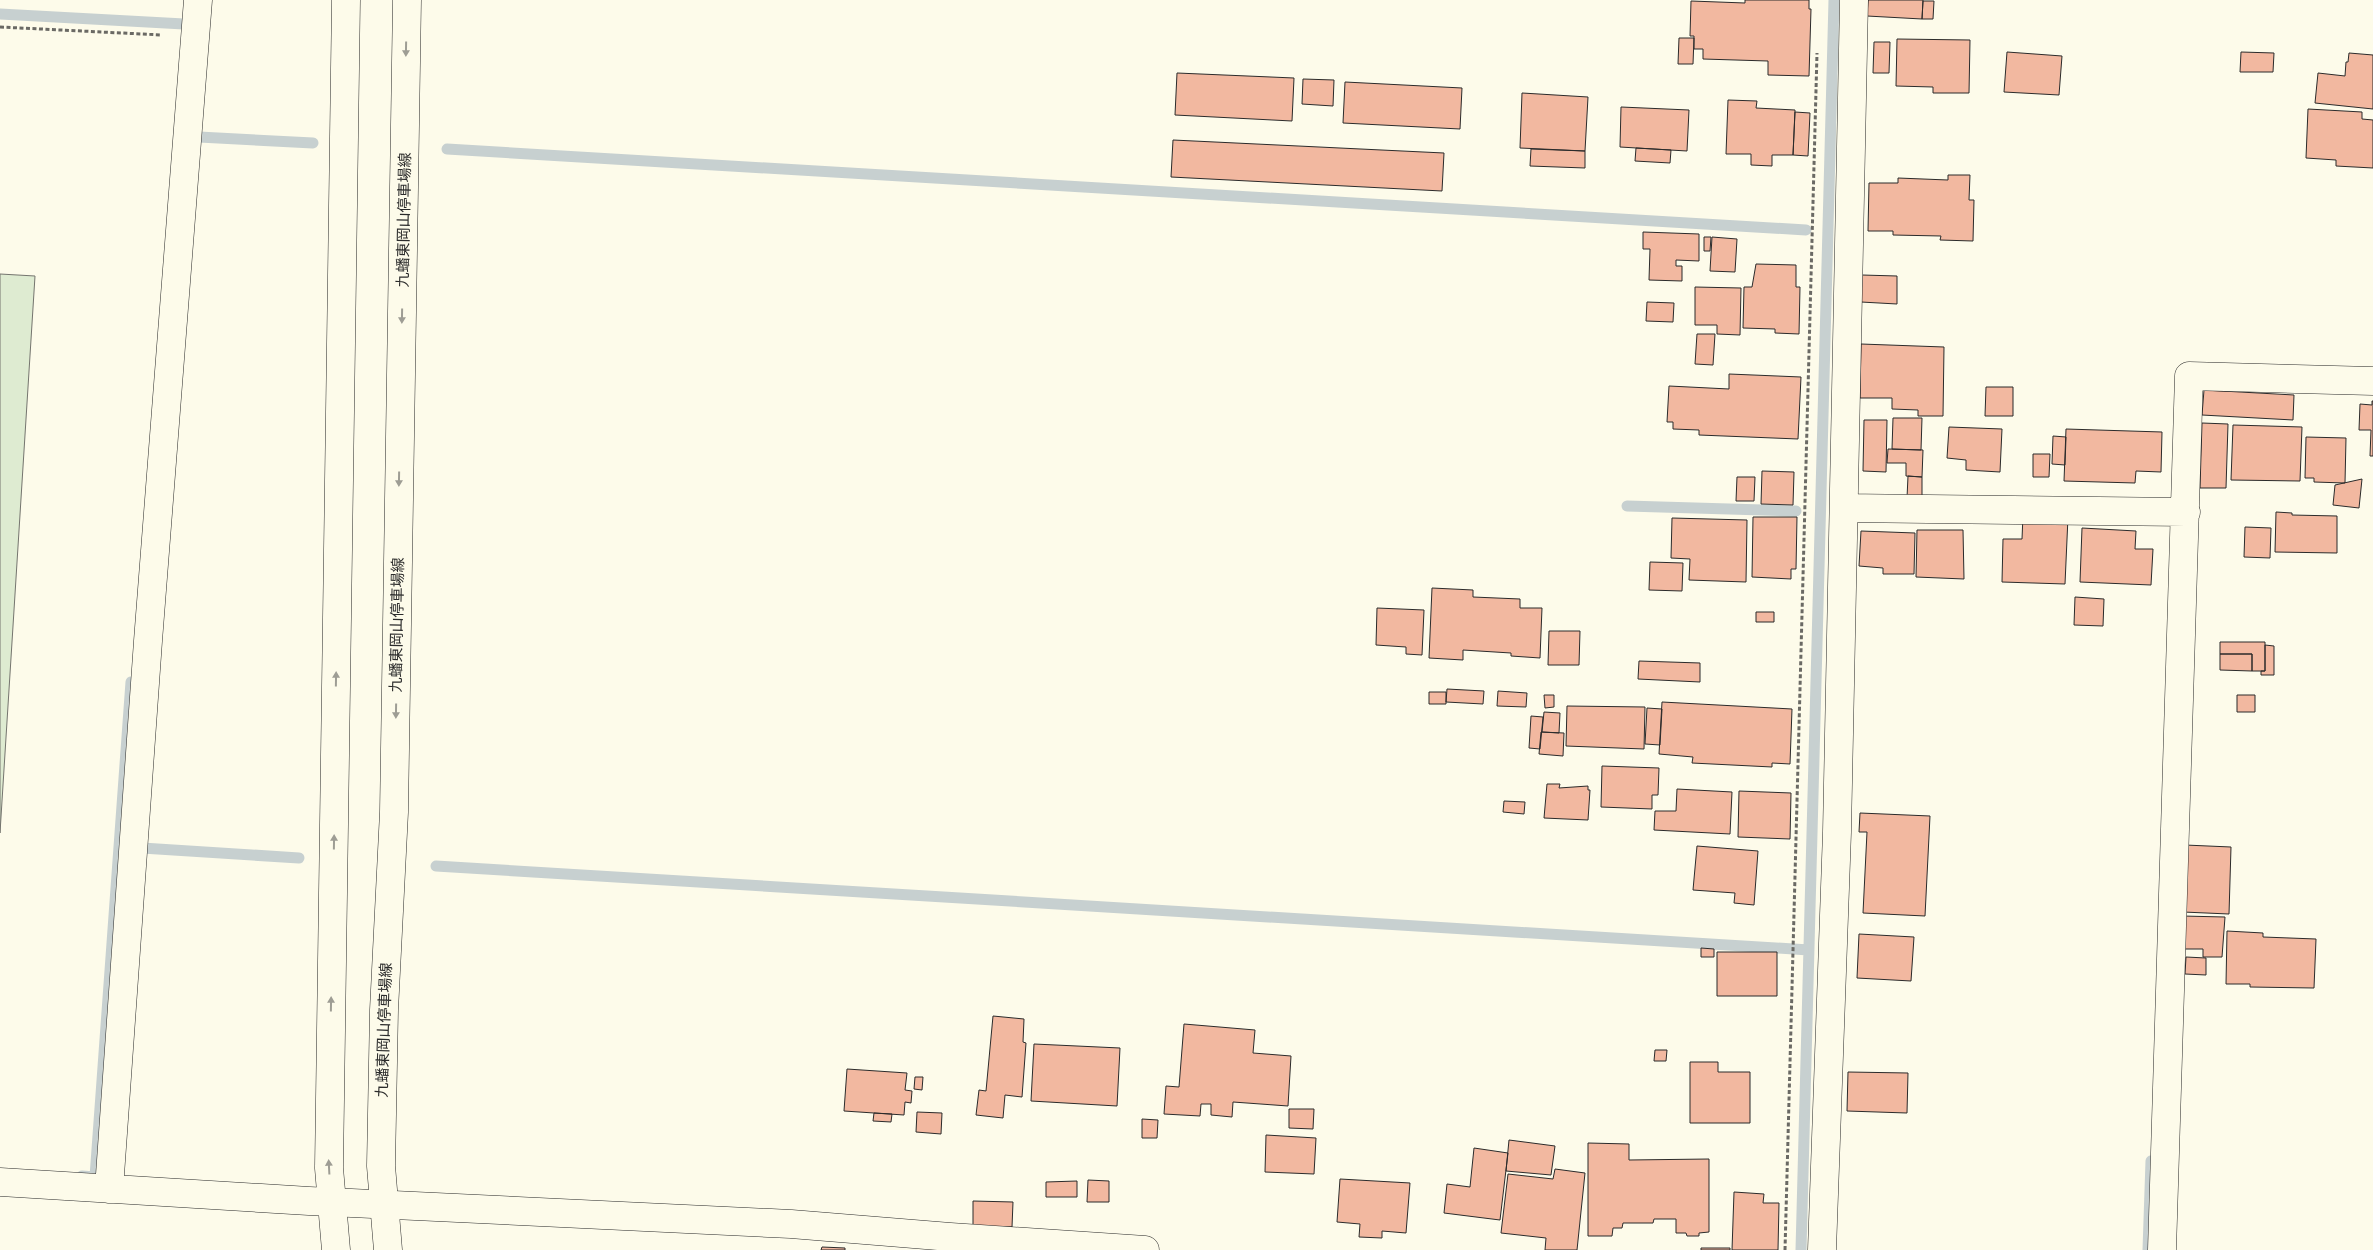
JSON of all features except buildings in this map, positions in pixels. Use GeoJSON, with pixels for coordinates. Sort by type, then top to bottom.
{"type":"FeatureCollection","features":[{"type":"Feature","properties":{"kind":"street"},"geometry":{"type":"LineString","coordinates":[[109,1190],[147,650],[198,0]]}},
{"type":"Feature","properties":{"kind":"street"},"geometry":{"type":"LineString","coordinates":[[336,1250],[329,1168],[346,0]]}},
{"type":"Feature","properties":{"kind":"street","name":"九蟠東岡山停車場線"},"geometry":{"type":"LineString","coordinates":[[388,1250],[386,1205],[381,1166],[384,1010],[394,802],[407,0]]}},
{"type":"Feature","properties":{"kind":"street"},"geometry":{"type":"LineString","coordinates":[[1822,1250],[1836,842],[1854,0]]}},
{"type":"Feature","properties":{"kind":"street"},"geometry":{"type":"LineString","coordinates":[[2162,1250],[2178,512],[2189,376],[2373,381]]}},
{"type":"Feature","properties":{"kind":"street"},"geometry":{"type":"LineString","coordinates":[[1844,508],[2178,512]]}},
{"type":"Feature","properties":{"kind":"street"},"geometry":{"type":"LineString","coordinates":[[0,1182],[109,1190],[386,1205],[790,1224],[950,1244],[1145,1250]]}},
{"type":"Feature","properties":{"kind":"path"},"geometry":{"type":"LineString","coordinates":[[0,27],[164,35]]}},
{"type":"Feature","properties":{"kind":"path"},"geometry":{"type":"LineString","coordinates":[[1785,1250],[1817,50]]}},
{"type":"Feature","properties":{"kind":"green space"},"geometry":{"type":"Polygon","coordinates":[[[0,274],[35,276],[0,833],[0,274]]]}},
{"type":"Feature","properties":{"kind":"waterway"},"geometry":{"type":"LineString","coordinates":[[1801,1250],[1834,0]]}},
{"type":"Feature","properties":{"kind":"waterway"},"geometry":{"type":"LineString","coordinates":[[0,14],[184,24]]}},
{"type":"Feature","properties":{"kind":"waterway"},"geometry":{"type":"LineString","coordinates":[[199,137],[313,143]]}},
{"type":"Feature","properties":{"kind":"waterway"},"geometry":{"type":"LineString","coordinates":[[447,149],[1806,230]]}},
{"type":"Feature","properties":{"kind":"waterway"},"geometry":{"type":"LineString","coordinates":[[1627,506],[1796,511]]}},
{"type":"Feature","properties":{"kind":"waterway"},"geometry":{"type":"LineString","coordinates":[[82,1176],[95,1177],[131,682]]}},
{"type":"Feature","properties":{"kind":"waterway"},"geometry":{"type":"LineString","coordinates":[[142,848],[299,858]]}},
{"type":"Feature","properties":{"kind":"waterway"},"geometry":{"type":"LineString","coordinates":[[436,866],[1809,950]]}},
{"type":"Feature","properties":{"kind":"waterway"},"geometry":{"type":"LineString","coordinates":[[2148,1250],[2151,1161]]}}]}
